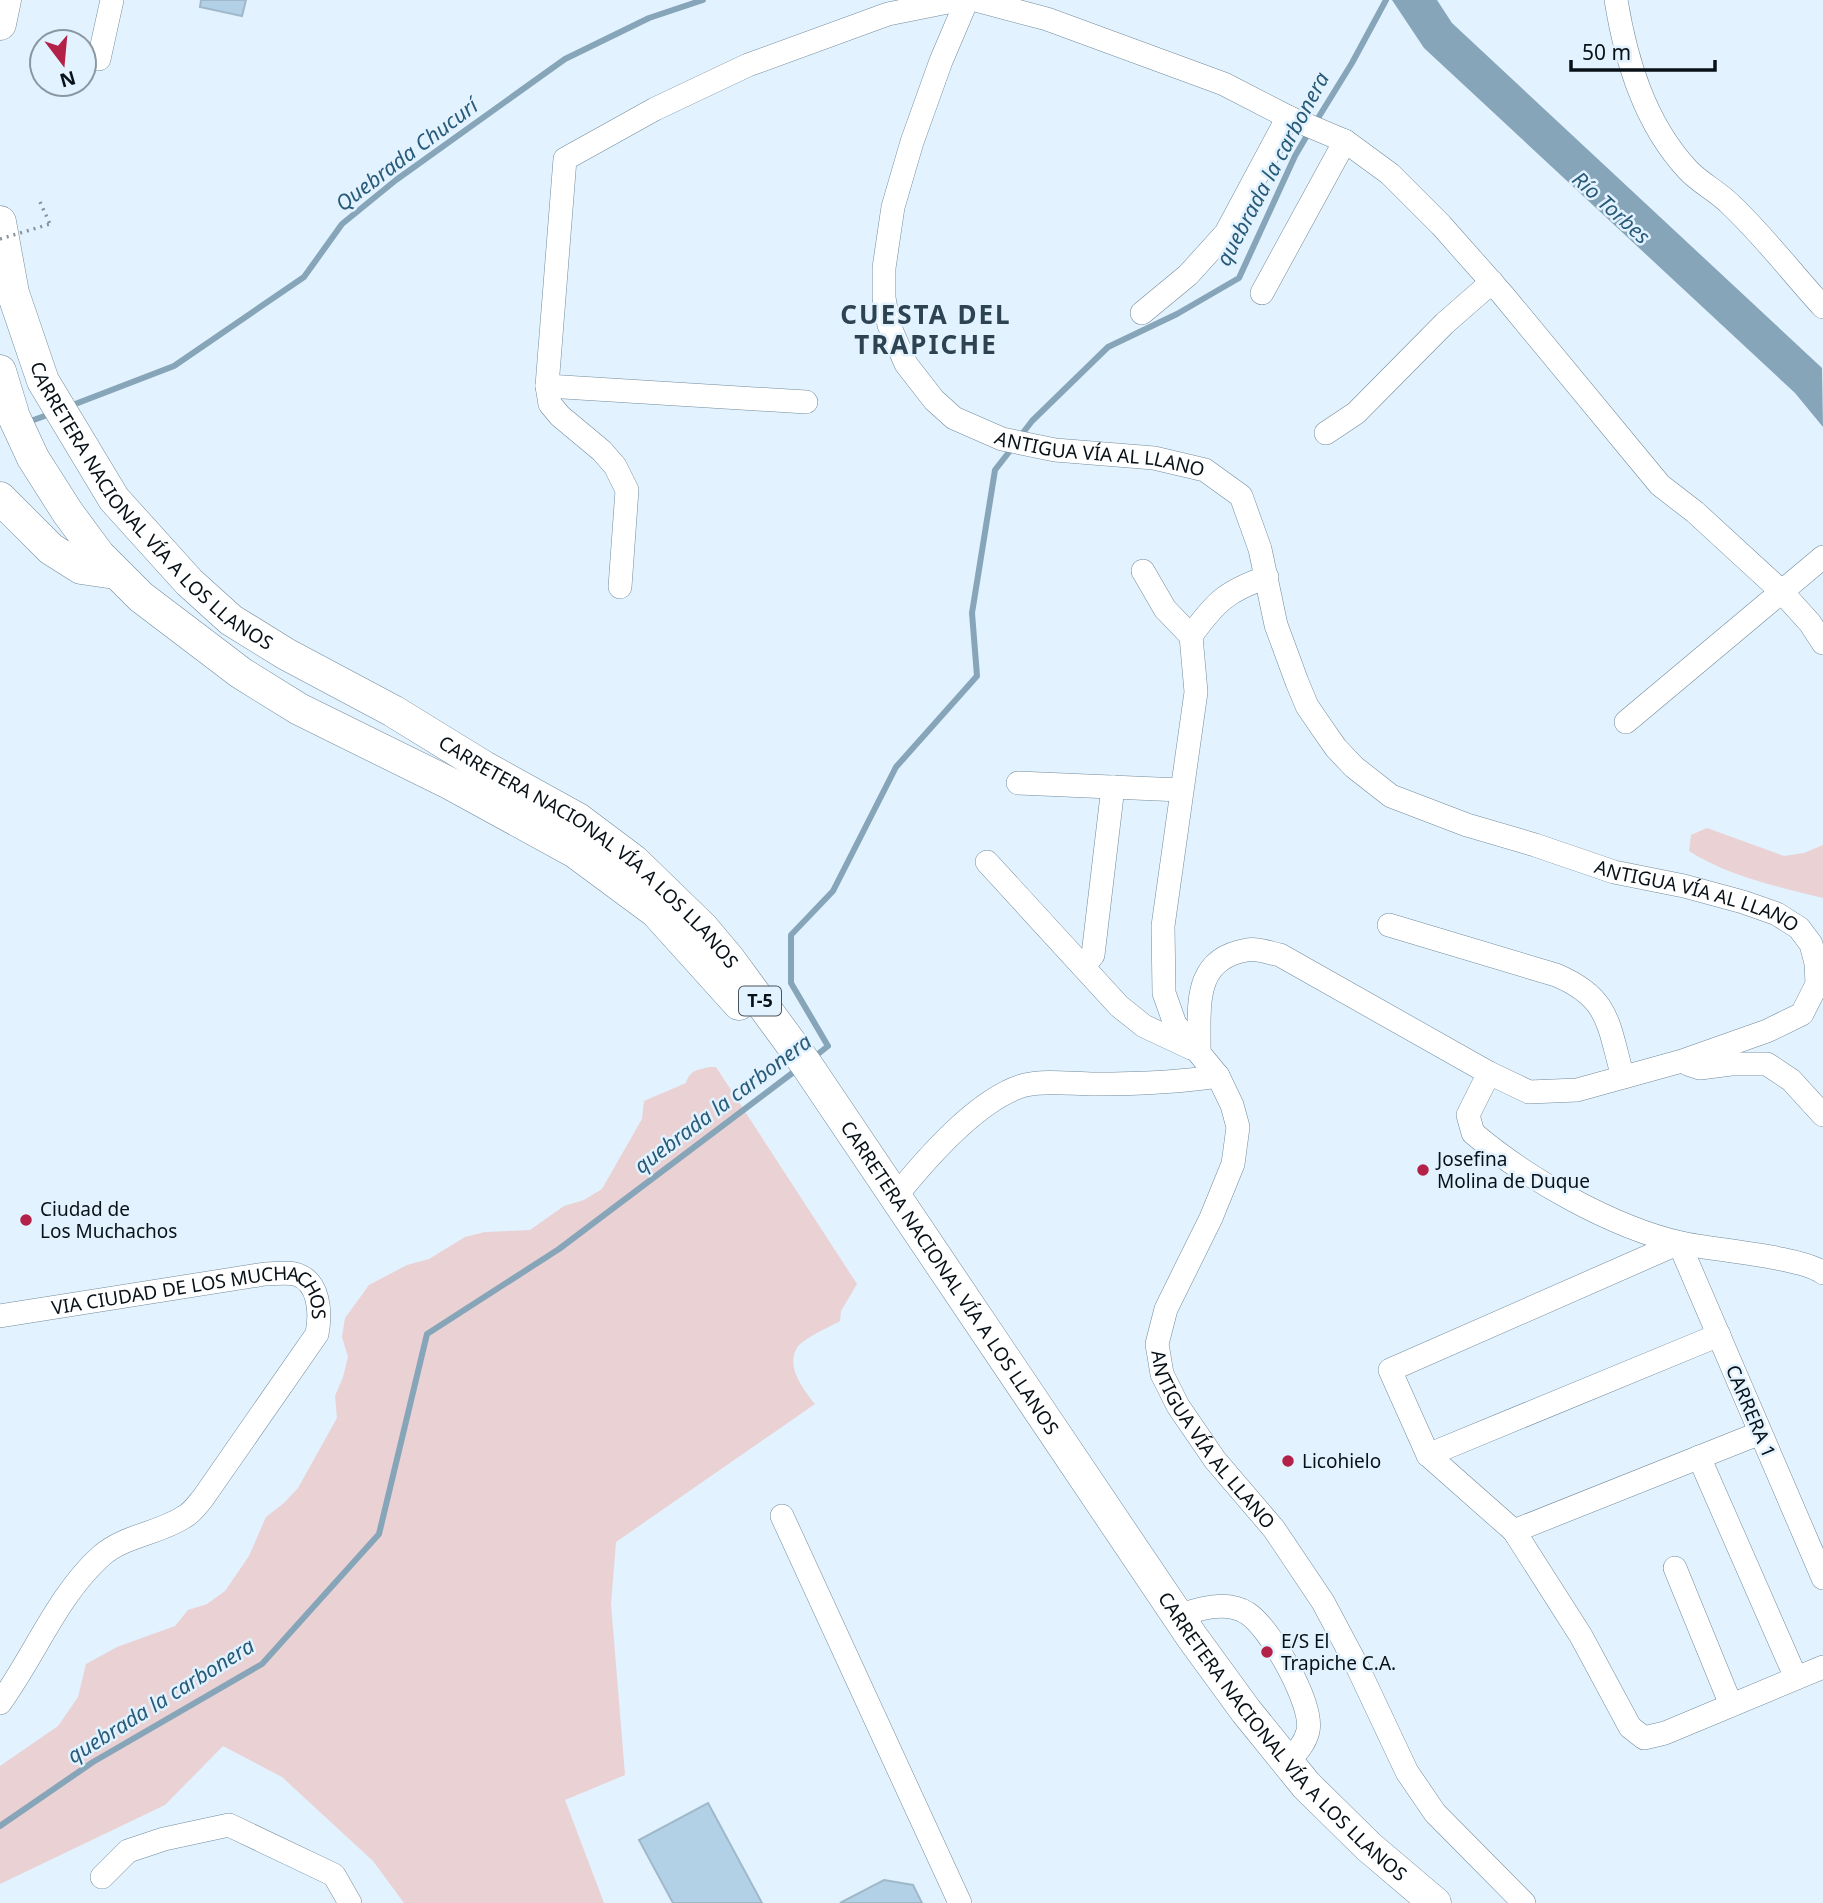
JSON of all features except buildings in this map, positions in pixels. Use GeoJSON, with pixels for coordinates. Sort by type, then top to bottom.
{"type":"FeatureCollection","features":[{"type":"Feature","properties":{"kind":"highway"},"geometry":{"type":"LineString","coordinates":[[0,24],[5,0]]}},
{"type":"Feature","properties":{"kind":"highway","name":"CARRETERA NACIONAL VÍA A LOS LLANOS"},"geometry":{"type":"LineString","coordinates":[[0,222],[13,293],[43,381],[114,499],[189,582],[231,620],[286,654],[393,711],[484,767],[578,819],[634,861],[703,928],[729,959],[806,1065],[1245,1711],[1306,1785],[1369,1847],[1435,1903]]}},
{"type":"Feature","properties":{"kind":"highway","name":"CARRETERA NACIONAL VÍA A LOS LLANOS"},"geometry":{"type":"LineString","coordinates":[[0,371],[14,417],[33,458],[68,513],[115,573],[141,597],[241,673],[287,702],[440,778],[575,852],[656,912],[753,1021],[1071,1493],[1231,1723],[1293,1797],[1407,1903]]}},
{"type":"Feature","properties":{"kind":"highway"},"geometry":{"type":"LineString","coordinates":[[0,498],[51,549],[81,568],[115,573]]}},
{"type":"Feature","properties":{"kind":"street"},"geometry":{"type":"LineString","coordinates":[[99,59],[112,0]]}},
{"type":"Feature","properties":{"kind":"street"},"geometry":{"type":"LineString","coordinates":[[620,587],[627,490],[615,466],[602,451],[560,416],[550,404],[547,386],[565,159],[655,109],[748,65],[888,14],[958,0]]}},
{"type":"Feature","properties":{"kind":"street","name":"ANTIGUA VÍA AL LLANO"},"geometry":{"type":"LineString","coordinates":[[967,0],[916,130],[893,207],[884,268],[884,298],[890,325],[906,364],[934,401],[954,418],[1002,439],[1055,450],[1154,458],[1205,470],[1241,496],[1257,539],[1276,625],[1307,706],[1336,748],[1354,767],[1391,796],[1467,825],[1614,872],[1684,886],[1743,902],[1777,915],[1799,928],[1811,944],[1816,963],[1817,984],[1802,1014],[1767,1031],[1682,1062],[1577,1090],[1529,1092],[1489,1073],[1280,955],[1248,950],[1220,960],[1210,968],[1203,981],[1199,1052],[1218,1076],[1232,1105],[1238,1126],[1233,1164],[1211,1218],[1166,1308],[1157,1344],[1162,1374],[1178,1406],[1215,1460],[1274,1529],[1323,1602],[1357,1666],[1407,1772],[1435,1812],[1524,1903]]}},
{"type":"Feature","properties":{"kind":"street"},"geometry":{"type":"LineString","coordinates":[[975,0],[1047,19],[1224,84],[1288,117],[1345,141],[1390,174],[1441,225],[1546,344],[1624,444],[1660,485],[1695,512],[1781,591],[1810,623],[1823,643]]}},
{"type":"Feature","properties":{"kind":"street"},"geometry":{"type":"LineString","coordinates":[[1616,0],[1624,46],[1632,71],[1668,144],[1688,170],[1729,202],[1823,307]]}},
{"type":"Feature","properties":{"kind":"street"},"geometry":{"type":"LineString","coordinates":[[1142,313],[1188,275],[1226,233],[1288,117]]}},
{"type":"Feature","properties":{"kind":"street"},"geometry":{"type":"LineString","coordinates":[[1262,293],[1345,141]]}},
{"type":"Feature","properties":{"kind":"street"},"geometry":{"type":"LineString","coordinates":[[1326,433],[1356,412],[1445,323],[1492,282]]}},
{"type":"Feature","properties":{"kind":"street"},"geometry":{"type":"LineString","coordinates":[[547,386],[806,402]]}},
{"type":"Feature","properties":{"kind":"street"},"geometry":{"type":"LineString","coordinates":[[1626,722],[1823,557]]}},
{"type":"Feature","properties":{"kind":"street"},"geometry":{"type":"LineString","coordinates":[[1143,571],[1165,609],[1191,636],[1196,692],[1163,926],[1164,993],[1175,1024],[1199,1052]]}},
{"type":"Feature","properties":{"kind":"street"},"geometry":{"type":"LineString","coordinates":[[1191,636],[1212,607],[1237,588],[1267,577]]}},
{"type":"Feature","properties":{"kind":"street"},"geometry":{"type":"LineString","coordinates":[[1018,783],[1181,790]]}},
{"type":"Feature","properties":{"kind":"street"},"geometry":{"type":"LineString","coordinates":[[1084,966],[1093,955],[1113,787]]}},
{"type":"Feature","properties":{"kind":"street"},"geometry":{"type":"LineString","coordinates":[[987,862],[1119,1006],[1143,1026],[1199,1052]]}},
{"type":"Feature","properties":{"kind":"street"},"geometry":{"type":"LineString","coordinates":[[1389,925],[1556,975],[1581,988],[1603,1009],[1623,1077]]}},
{"type":"Feature","properties":{"kind":"street"},"geometry":{"type":"LineString","coordinates":[[1682,1062],[1700,1068],[1731,1064],[1767,1064],[1791,1080],[1823,1115]]}},
{"type":"Feature","properties":{"kind":"street"},"geometry":{"type":"LineString","coordinates":[[1489,1073],[1468,1115],[1473,1133],[1536,1179],[1627,1225],[1679,1242],[1794,1262],[1823,1273]]}},
{"type":"Feature","properties":{"kind":"street"},"geometry":{"type":"LineString","coordinates":[[896,1196],[920,1167],[968,1119],[1002,1095],[1026,1085],[1176,1083],[1218,1076]]}},
{"type":"Feature","properties":{"kind":"street"},"geometry":{"type":"LineString","coordinates":[[1679,1242],[1390,1370],[1428,1455],[1514,1531],[1581,1636],[1630,1727],[1644,1738],[1665,1733],[1823,1667]]}},
{"type":"Feature","properties":{"kind":"street","name":"CARRERA 1"},"geometry":{"type":"LineString","coordinates":[[1679,1242],[1823,1578]]}},
{"type":"Feature","properties":{"kind":"street","name":"VIA CIUDAD DE LOS MUCHACHOS"},"geometry":{"type":"LineString","coordinates":[[0,1316],[265,1274],[294,1274],[306,1280],[319,1301],[320,1317],[317,1334],[203,1498],[187,1516],[172,1524],[129,1538],[103,1555],[86,1572],[46,1627],[21,1674],[0,1703]]}},
{"type":"Feature","properties":{"kind":"street"},"geometry":{"type":"LineString","coordinates":[[1428,1455],[1719,1335]]}},
{"type":"Feature","properties":{"kind":"street"},"geometry":{"type":"LineString","coordinates":[[1514,1531],[1760,1433]]}},
{"type":"Feature","properties":{"kind":"street"},"geometry":{"type":"LineString","coordinates":[[1699,1457],[1796,1678]]}},
{"type":"Feature","properties":{"kind":"street"},"geometry":{"type":"LineString","coordinates":[[782,1516],[960,1903]]}},
{"type":"Feature","properties":{"kind":"street"},"geometry":{"type":"LineString","coordinates":[[1675,1568],[1731,1704]]}},
{"type":"Feature","properties":{"kind":"street"},"geometry":{"type":"LineString","coordinates":[[1179,1616],[1212,1606],[1233,1607],[1247,1613],[1258,1623],[1302,1693],[1308,1708],[1308,1732],[1301,1748],[1287,1762]]}},
{"type":"Feature","properties":{"kind":"street"},"geometry":{"type":"LineString","coordinates":[[102,1877],[128,1851],[163,1839],[229,1825],[334,1875],[350,1903]]}},
{"type":"Feature","properties":{"kind":"path"},"geometry":{"type":"LineString","coordinates":[[0,239],[50,224],[40,202]]}},
{"type":"Feature","properties":{"kind":"shaded area"},"geometry":{"type":"Polygon","coordinates":[[[1707,828],[1784,856],[1804,853],[1823,845],[1823,898],[1737,874],[1689,851],[1691,835],[1707,828]]]}},
{"type":"Feature","properties":{"kind":"shaded area"},"geometry":{"type":"Polygon","coordinates":[[[716,1067],[857,1284],[841,1311],[840,1321],[805,1340],[794,1355],[797,1378],[815,1404],[616,1542],[611,1604],[625,1775],[565,1800],[604,1903],[404,1903],[373,1861],[282,1777],[223,1746],[165,1805],[0,1884],[0,1766],[58,1726],[78,1697],[86,1664],[117,1647],[175,1626],[188,1610],[207,1604],[225,1591],[249,1556],[266,1517],[298,1488],[337,1418],[335,1396],[348,1357],[342,1337],[345,1318],[369,1285],[407,1265],[429,1259],[465,1237],[485,1232],[530,1230],[564,1206],[584,1200],[602,1189],[642,1119],[644,1101],[686,1083],[695,1071],[716,1067]]]}},
{"type":"Feature","properties":{"kind":"water","name":"Río Torbes"},"geometry":{"type":"Polygon","coordinates":[[[1392,0],[1437,0],[1452,23],[1822,368],[1823,427],[1795,393],[1424,48],[1392,0]]]}},
{"type":"Feature","properties":{"kind":"waterway","name":"Quebrada Chucurí"},"geometry":{"type":"LineString","coordinates":[[70,406],[174,366],[304,277],[342,224],[396,180],[565,59],[649,18],[703,0]]}},
{"type":"Feature","properties":{"kind":"waterway","name":"quebrada la carbonera"},"geometry":{"type":"LineString","coordinates":[[1315,123],[1386,0]]}},
{"type":"Feature","properties":{"kind":"waterway","name":"quebrada la carbonera"},"geometry":{"type":"LineString","coordinates":[[1019,438],[1032,421],[1108,347],[1177,314],[1239,278],[1295,156],[1309,132]]}},
{"type":"Feature","properties":{"kind":"waterway","name":"Quebrada Chucurí"},"geometry":{"type":"LineString","coordinates":[[28,422],[50,414]]}},
{"type":"Feature","properties":{"kind":"waterway","name":"quebrada la carbonera"},"geometry":{"type":"LineString","coordinates":[[813,1058],[828,1046],[791,983],[791,935],[833,891],[896,767],[977,676],[972,613],[995,470],[1013,447]]}},
{"type":"Feature","properties":{"kind":"waterway","name":"quebrada la carbonera"},"geometry":{"type":"LineString","coordinates":[[0,1826],[93,1762],[262,1664],[379,1534],[427,1334],[559,1249],[799,1068]]}},
{"type":"Feature","properties":{"kind":"place","name":"Josefina Molina de Duque"},"geometry":{"type":"Point","coordinates":[1423,1170]}},
{"type":"Feature","properties":{"kind":"place","name":"Ciudad de Los Muchachos"},"geometry":{"type":"Point","coordinates":[26,1220]}},
{"type":"Feature","properties":{"kind":"place","name":"Licohielo"},"geometry":{"type":"Point","coordinates":[1288,1461]}},
{"type":"Feature","properties":{"kind":"place","name":"E/S El Trapiche C.A."},"geometry":{"type":"Point","coordinates":[1267,1652]}},
{"type":"Feature","properties":{"kind":"district","name":"CUESTA DEL TRAPICHE"},"geometry":{"type":"Point","coordinates":[926,330]}}]}
